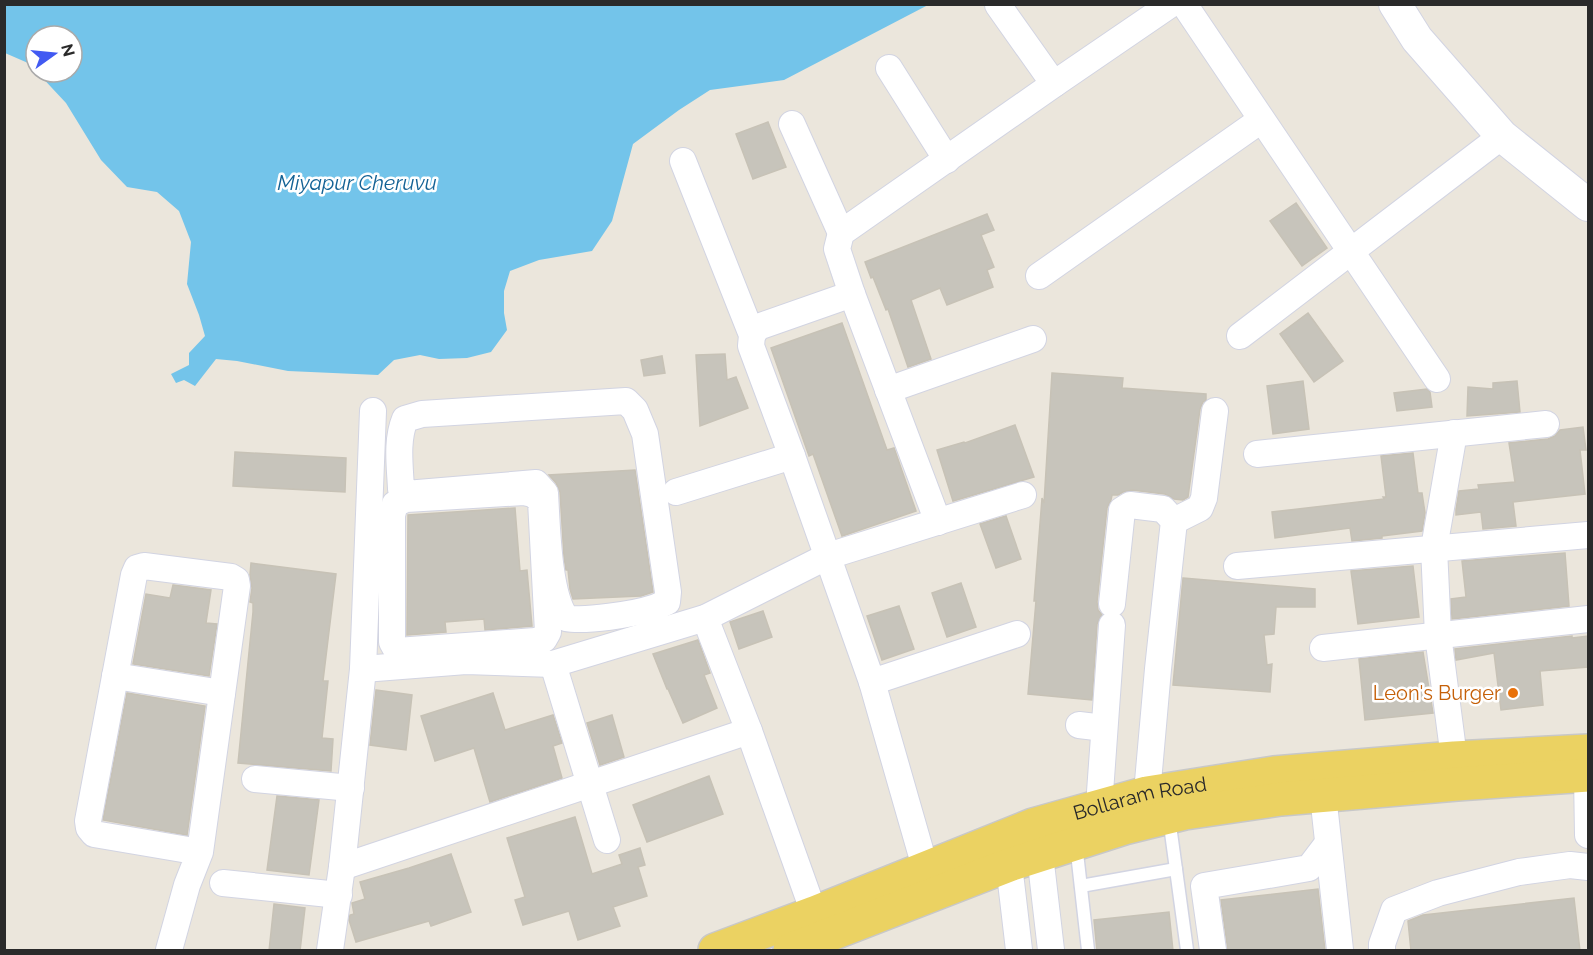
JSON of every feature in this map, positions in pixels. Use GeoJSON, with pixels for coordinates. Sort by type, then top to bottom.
{"type":"FeatureCollection","features":[{"type":"Feature","properties":{"kind":"main road","name":"Bollaram Road"},"geometry":{"type":"LineString","coordinates":[[716,951],[1033,825],[1147,792],[1274,773],[1454,758],[1588,767]]}},
{"type":"Feature","properties":{"kind":"main road","name":"Bollaram Road"},"geometry":{"type":"LineString","coordinates":[[790,951],[1009,865],[1169,816],[1281,799],[1457,784],[1588,767]]}},
{"type":"Feature","properties":{"kind":"street"},"geometry":{"type":"LineString","coordinates":[[841,233],[1171,4]]}},
{"type":"Feature","properties":{"kind":"street"},"geometry":{"type":"LineString","coordinates":[[1184,4],[1437,379]]}},
{"type":"Feature","properties":{"kind":"street"},"geometry":{"type":"LineString","coordinates":[[1395,4],[1417,39],[1502,136],[1588,205]]}},
{"type":"Feature","properties":{"kind":"street"},"geometry":{"type":"LineString","coordinates":[[998,5],[1054,84]]}},
{"type":"Feature","properties":{"kind":"street"},"geometry":{"type":"LineString","coordinates":[[889,69],[947,160]]}},
{"type":"Feature","properties":{"kind":"street"},"geometry":{"type":"LineString","coordinates":[[1039,276],[1261,120]]}},
{"type":"Feature","properties":{"kind":"street"},"geometry":{"type":"LineString","coordinates":[[792,124],[841,233],[837,249],[852,294],[938,522]]}},
{"type":"Feature","properties":{"kind":"street"},"geometry":{"type":"LineString","coordinates":[[1239,336],[1502,136]]}},
{"type":"Feature","properties":{"kind":"street"},"geometry":{"type":"LineString","coordinates":[[683,161],[752,335],[751,346],[872,682],[926,867]]}},
{"type":"Feature","properties":{"kind":"street"},"geometry":{"type":"LineString","coordinates":[[752,335],[759,327],[852,294]]}},
{"type":"Feature","properties":{"kind":"street"},"geometry":{"type":"LineString","coordinates":[[888,390],[1033,339]]}},
{"type":"Feature","properties":{"kind":"street"},"geometry":{"type":"LineString","coordinates":[[667,602],[654,608],[610,617],[573,620],[566,618],[562,613],[553,584],[544,493],[536,483],[406,494],[401,489],[399,441],[405,419],[422,414],[626,401],[635,410],[645,434],[668,591],[667,602],[675,627]]}},
{"type":"Feature","properties":{"kind":"street"},"geometry":{"type":"LineString","coordinates":[[330,951],[339,895],[363,669],[373,411]]}},
{"type":"Feature","properties":{"kind":"street"},"geometry":{"type":"LineString","coordinates":[[1174,521],[1200,508],[1204,498],[1215,411]]}},
{"type":"Feature","properties":{"kind":"street"},"geometry":{"type":"LineString","coordinates":[[1257,454],[1546,424]]}},
{"type":"Feature","properties":{"kind":"street"},"geometry":{"type":"LineString","coordinates":[[1454,433],[1434,548],[1438,635],[1454,758]]}},
{"type":"Feature","properties":{"kind":"street"},"geometry":{"type":"LineString","coordinates":[[676,492],[792,456]]}},
{"type":"Feature","properties":{"kind":"street"},"geometry":{"type":"LineString","coordinates":[[363,669],[465,645],[544,639],[548,632],[541,501],[533,494],[524,492],[406,499],[395,504],[392,515],[392,642],[397,651],[465,645],[553,664],[705,618],[828,556],[1023,495]]}},
{"type":"Feature","properties":{"kind":"street"},"geometry":{"type":"LineString","coordinates":[[1099,806],[1091,726],[1112,614],[1122,510],[1130,505],[1163,509],[1174,521],[1147,792]]}},
{"type":"Feature","properties":{"kind":"street"},"geometry":{"type":"LineString","coordinates":[[1237,566],[1588,535]]}},
{"type":"Feature","properties":{"kind":"street"},"geometry":{"type":"LineString","coordinates":[[169,951],[187,885],[200,852],[237,586],[236,580],[231,577],[144,566],[136,568],[88,821],[89,828],[94,834],[200,852]]}},
{"type":"Feature","properties":{"kind":"street"},"geometry":{"type":"LineString","coordinates":[[610,617],[615,645]]}},
{"type":"Feature","properties":{"kind":"street"},"geometry":{"type":"LineString","coordinates":[[705,618],[749,731],[814,913]]}},
{"type":"Feature","properties":{"kind":"street"},"geometry":{"type":"LineString","coordinates":[[1323,648],[1588,619]]}},
{"type":"Feature","properties":{"kind":"street"},"geometry":{"type":"LineString","coordinates":[[872,682],[1017,634]]}},
{"type":"Feature","properties":{"kind":"street"},"geometry":{"type":"LineString","coordinates":[[553,664],[608,840]]}},
{"type":"Feature","properties":{"kind":"street"},"geometry":{"type":"LineString","coordinates":[[115,675],[222,693]]}},
{"type":"Feature","properties":{"kind":"street"},"geometry":{"type":"LineString","coordinates":[[342,867],[749,731]]}},
{"type":"Feature","properties":{"kind":"street"},"geometry":{"type":"LineString","coordinates":[[1588,767],[1588,834]]}},
{"type":"Feature","properties":{"kind":"street"},"geometry":{"type":"LineString","coordinates":[[255,779],[351,788]]}},
{"type":"Feature","properties":{"kind":"street"},"geometry":{"type":"LineString","coordinates":[[1323,795],[1340,951]]}},
{"type":"Feature","properties":{"kind":"street"},"geometry":{"type":"LineString","coordinates":[[1213,951],[1204,886],[1309,868],[1328,843]]}},
{"type":"Feature","properties":{"kind":"street"},"geometry":{"type":"LineString","coordinates":[[1040,855],[1051,951]]}},
{"type":"Feature","properties":{"kind":"street"},"geometry":{"type":"LineString","coordinates":[[1009,865],[1018,951]]}},
{"type":"Feature","properties":{"kind":"street"},"geometry":{"type":"LineString","coordinates":[[1382,951],[1382,944],[1394,910],[1438,893],[1519,872],[1570,865],[1588,867]]}},
{"type":"Feature","properties":{"kind":"street"},"geometry":{"type":"LineString","coordinates":[[223,883],[339,895]]}},
{"type":"Feature","properties":{"kind":"lane"},"geometry":{"type":"LineString","coordinates":[[1169,816],[1188,951]]}},
{"type":"Feature","properties":{"kind":"lane"},"geometry":{"type":"LineString","coordinates":[[1076,843],[1088,951]]}},
{"type":"Feature","properties":{"kind":"lane"},"geometry":{"type":"LineString","coordinates":[[1081,886],[1176,869]]}},
{"type":"Feature","properties":{"kind":"water","name":"Miyapur Cheruvu"},"geometry":{"type":"Polygon","coordinates":[[[5,4],[928,5],[784,80],[710,90],[633,144],[612,221],[592,251],[539,260],[510,271],[504,291],[507,330],[491,352],[467,358],[439,359],[420,355],[394,360],[378,375],[288,371],[216,359],[195,386],[184,380],[176,383],[171,374],[189,365],[189,353],[205,336],[187,284],[191,242],[179,211],[157,192],[127,187],[101,160],[66,103],[48,84],[84,84],[84,24],[24,24],[24,61],[5,53],[5,4]]]}},
{"type":"Feature","properties":{"kind":"building"},"geometry":{"type":"Polygon","coordinates":[[[768,122],[786,167],[753,179],[736,134],[768,122]]]}},
{"type":"Feature","properties":{"kind":"building"},"geometry":{"type":"Polygon","coordinates":[[[1296,203],[1327,248],[1302,266],[1270,221],[1296,203]]]}},
{"type":"Feature","properties":{"kind":"building"},"geometry":{"type":"Polygon","coordinates":[[[987,214],[994,230],[981,235],[994,267],[987,270],[993,287],[947,305],[940,288],[911,300],[931,359],[908,367],[888,309],[886,310],[865,262],[987,214]]]}},
{"type":"Feature","properties":{"kind":"building"},"geometry":{"type":"Polygon","coordinates":[[[1308,313],[1343,361],[1314,382],[1280,334],[1308,313]]]}},
{"type":"Feature","properties":{"kind":"building"},"geometry":{"type":"Polygon","coordinates":[[[842,323],[887,450],[894,448],[916,511],[842,536],[813,454],[809,456],[771,348],[842,323]]]}},
{"type":"Feature","properties":{"kind":"building"},"geometry":{"type":"Polygon","coordinates":[[[725,354],[727,380],[736,377],[748,408],[700,426],[696,355],[725,354]]]}},
{"type":"Feature","properties":{"kind":"building"},"geometry":{"type":"Polygon","coordinates":[[[662,356],[665,373],[644,376],[641,360],[662,356]]]}},
{"type":"Feature","properties":{"kind":"building"},"geometry":{"type":"Polygon","coordinates":[[[1052,373],[1123,378],[1122,388],[1206,394],[1206,400],[1200,409],[1188,497],[1183,500],[1174,499],[1165,494],[1132,490],[1112,495],[1107,508],[1097,602],[1098,610],[1102,615],[1097,624],[1092,700],[1028,694],[1052,373]]]}},
{"type":"Feature","properties":{"kind":"building"},"geometry":{"type":"Polygon","coordinates":[[[1303,381],[1309,429],[1273,434],[1267,386],[1303,381]]]}},
{"type":"Feature","properties":{"kind":"building"},"geometry":{"type":"Polygon","coordinates":[[[1517,381],[1520,412],[1467,416],[1468,387],[1493,389],[1493,383],[1517,381]]]}},
{"type":"Feature","properties":{"kind":"building"},"geometry":{"type":"Polygon","coordinates":[[[1427,389],[1430,392],[1432,407],[1397,411],[1394,393],[1427,389]]]}},
{"type":"Feature","properties":{"kind":"building"},"geometry":{"type":"Polygon","coordinates":[[[1015,425],[1034,477],[953,501],[937,450],[965,443],[1015,425]]]}},
{"type":"Feature","properties":{"kind":"building"},"geometry":{"type":"Polygon","coordinates":[[[1583,427],[1586,450],[1580,450],[1585,494],[1513,502],[1516,526],[1483,529],[1481,512],[1456,515],[1459,491],[1479,489],[1478,485],[1515,482],[1509,443],[1548,439],[1560,430],[1583,427]]]}},
{"type":"Feature","properties":{"kind":"building"},"geometry":{"type":"Polygon","coordinates":[[[235,452],[346,458],[345,492],[233,486],[235,452]]]}},
{"type":"Feature","properties":{"kind":"building"},"geometry":{"type":"Polygon","coordinates":[[[1413,453],[1418,493],[1422,493],[1425,513],[1422,531],[1352,541],[1350,528],[1275,538],[1272,512],[1384,499],[1383,497],[1386,497],[1381,456],[1413,453]]]}},
{"type":"Feature","properties":{"kind":"building"},"geometry":{"type":"Polygon","coordinates":[[[635,470],[653,592],[641,596],[573,599],[564,557],[560,492],[549,475],[635,470]]]}},
{"type":"Feature","properties":{"kind":"building"},"geometry":{"type":"Polygon","coordinates":[[[515,508],[520,571],[527,570],[532,626],[485,630],[484,619],[445,622],[446,632],[407,635],[408,515],[515,508]]]}},
{"type":"Feature","properties":{"kind":"building"},"geometry":{"type":"Polygon","coordinates":[[[1006,516],[1021,559],[996,568],[980,524],[1006,516]]]}},
{"type":"Feature","properties":{"kind":"building"},"geometry":{"type":"Polygon","coordinates":[[[1565,553],[1569,606],[1452,619],[1451,599],[1466,597],[1462,561],[1565,553]]]}},
{"type":"Feature","properties":{"kind":"building"},"geometry":{"type":"Polygon","coordinates":[[[251,563],[336,574],[323,681],[328,681],[322,738],[333,739],[331,771],[238,763],[253,612],[253,603],[250,602],[251,563]]]}},
{"type":"Feature","properties":{"kind":"building"},"geometry":{"type":"Polygon","coordinates":[[[1413,566],[1419,617],[1358,624],[1351,571],[1413,566]]]}},
{"type":"Feature","properties":{"kind":"building"},"geometry":{"type":"Polygon","coordinates":[[[1183,578],[1315,589],[1315,607],[1276,607],[1274,634],[1264,635],[1267,665],[1272,664],[1270,692],[1173,685],[1183,578]]]}},
{"type":"Feature","properties":{"kind":"building"},"geometry":{"type":"Polygon","coordinates":[[[961,583],[976,627],[947,637],[932,593],[961,583]]]}},
{"type":"Feature","properties":{"kind":"building"},"geometry":{"type":"Polygon","coordinates":[[[173,585],[211,590],[206,623],[217,624],[209,676],[133,664],[146,594],[170,598],[173,585]]]}},
{"type":"Feature","properties":{"kind":"building"},"geometry":{"type":"Polygon","coordinates":[[[899,606],[914,649],[882,660],[867,616],[899,606]]]}},
{"type":"Feature","properties":{"kind":"building"},"geometry":{"type":"Polygon","coordinates":[[[763,611],[772,637],[739,649],[730,622],[763,611]]]}},
{"type":"Feature","properties":{"kind":"building"},"geometry":{"type":"Polygon","coordinates":[[[1572,636],[1572,638],[1588,636],[1588,667],[1540,671],[1543,705],[1501,710],[1494,653],[1456,660],[1455,649],[1572,636]]]}},
{"type":"Feature","properties":{"kind":"building"},"geometry":{"type":"Polygon","coordinates":[[[698,640],[710,673],[704,675],[717,708],[683,723],[653,654],[698,640]]]}},
{"type":"Feature","properties":{"kind":"building"},"geometry":{"type":"Polygon","coordinates":[[[1423,652],[1433,713],[1365,720],[1359,659],[1423,652]]]}},
{"type":"Feature","properties":{"kind":"building"},"geometry":{"type":"Polygon","coordinates":[[[376,690],[412,695],[406,750],[370,745],[376,690]]]}},
{"type":"Feature","properties":{"kind":"building"},"geometry":{"type":"Polygon","coordinates":[[[127,693],[205,706],[187,835],[103,820],[127,693]]]}},
{"type":"Feature","properties":{"kind":"building"},"geometry":{"type":"Polygon","coordinates":[[[493,693],[505,730],[553,715],[562,743],[553,746],[562,778],[490,802],[474,748],[435,761],[421,716],[493,693]]]}},
{"type":"Feature","properties":{"kind":"building"},"geometry":{"type":"Polygon","coordinates":[[[612,715],[624,757],[600,765],[587,723],[612,715]]]}},
{"type":"Feature","properties":{"kind":"building"},"geometry":{"type":"Polygon","coordinates":[[[709,776],[723,814],[647,842],[633,805],[709,776]]]}},
{"type":"Feature","properties":{"kind":"building"},"geometry":{"type":"Polygon","coordinates":[[[277,796],[319,800],[309,875],[267,870],[277,796]]]}},
{"type":"Feature","properties":{"kind":"building"},"geometry":{"type":"Polygon","coordinates":[[[575,817],[592,874],[622,864],[619,855],[640,848],[645,865],[638,867],[647,896],[613,907],[620,926],[578,940],[569,911],[523,925],[515,900],[525,897],[507,838],[575,817]]]}},
{"type":"Feature","properties":{"kind":"building"},"geometry":{"type":"Polygon","coordinates":[[[451,854],[471,912],[431,926],[429,921],[356,942],[349,920],[350,915],[354,914],[352,903],[365,899],[360,882],[451,854]]]}},
{"type":"Feature","properties":{"kind":"building"},"geometry":{"type":"Polygon","coordinates":[[[1318,889],[1325,951],[1228,951],[1221,900],[1318,889]]]}},
{"type":"Feature","properties":{"kind":"building"},"geometry":{"type":"Polygon","coordinates":[[[1574,898],[1580,951],[1411,951],[1408,921],[1423,915],[1574,898]]]}},
{"type":"Feature","properties":{"kind":"building"},"geometry":{"type":"Polygon","coordinates":[[[274,904],[305,908],[300,951],[269,951],[274,904]]]}},
{"type":"Feature","properties":{"kind":"building"},"geometry":{"type":"Polygon","coordinates":[[[1169,912],[1173,951],[1097,951],[1094,920],[1169,912]]]}},
{"type":"Feature","properties":{"kind":"place","name":"Leon's Burger"},"geometry":{"type":"Point","coordinates":[1513,693]}}]}
